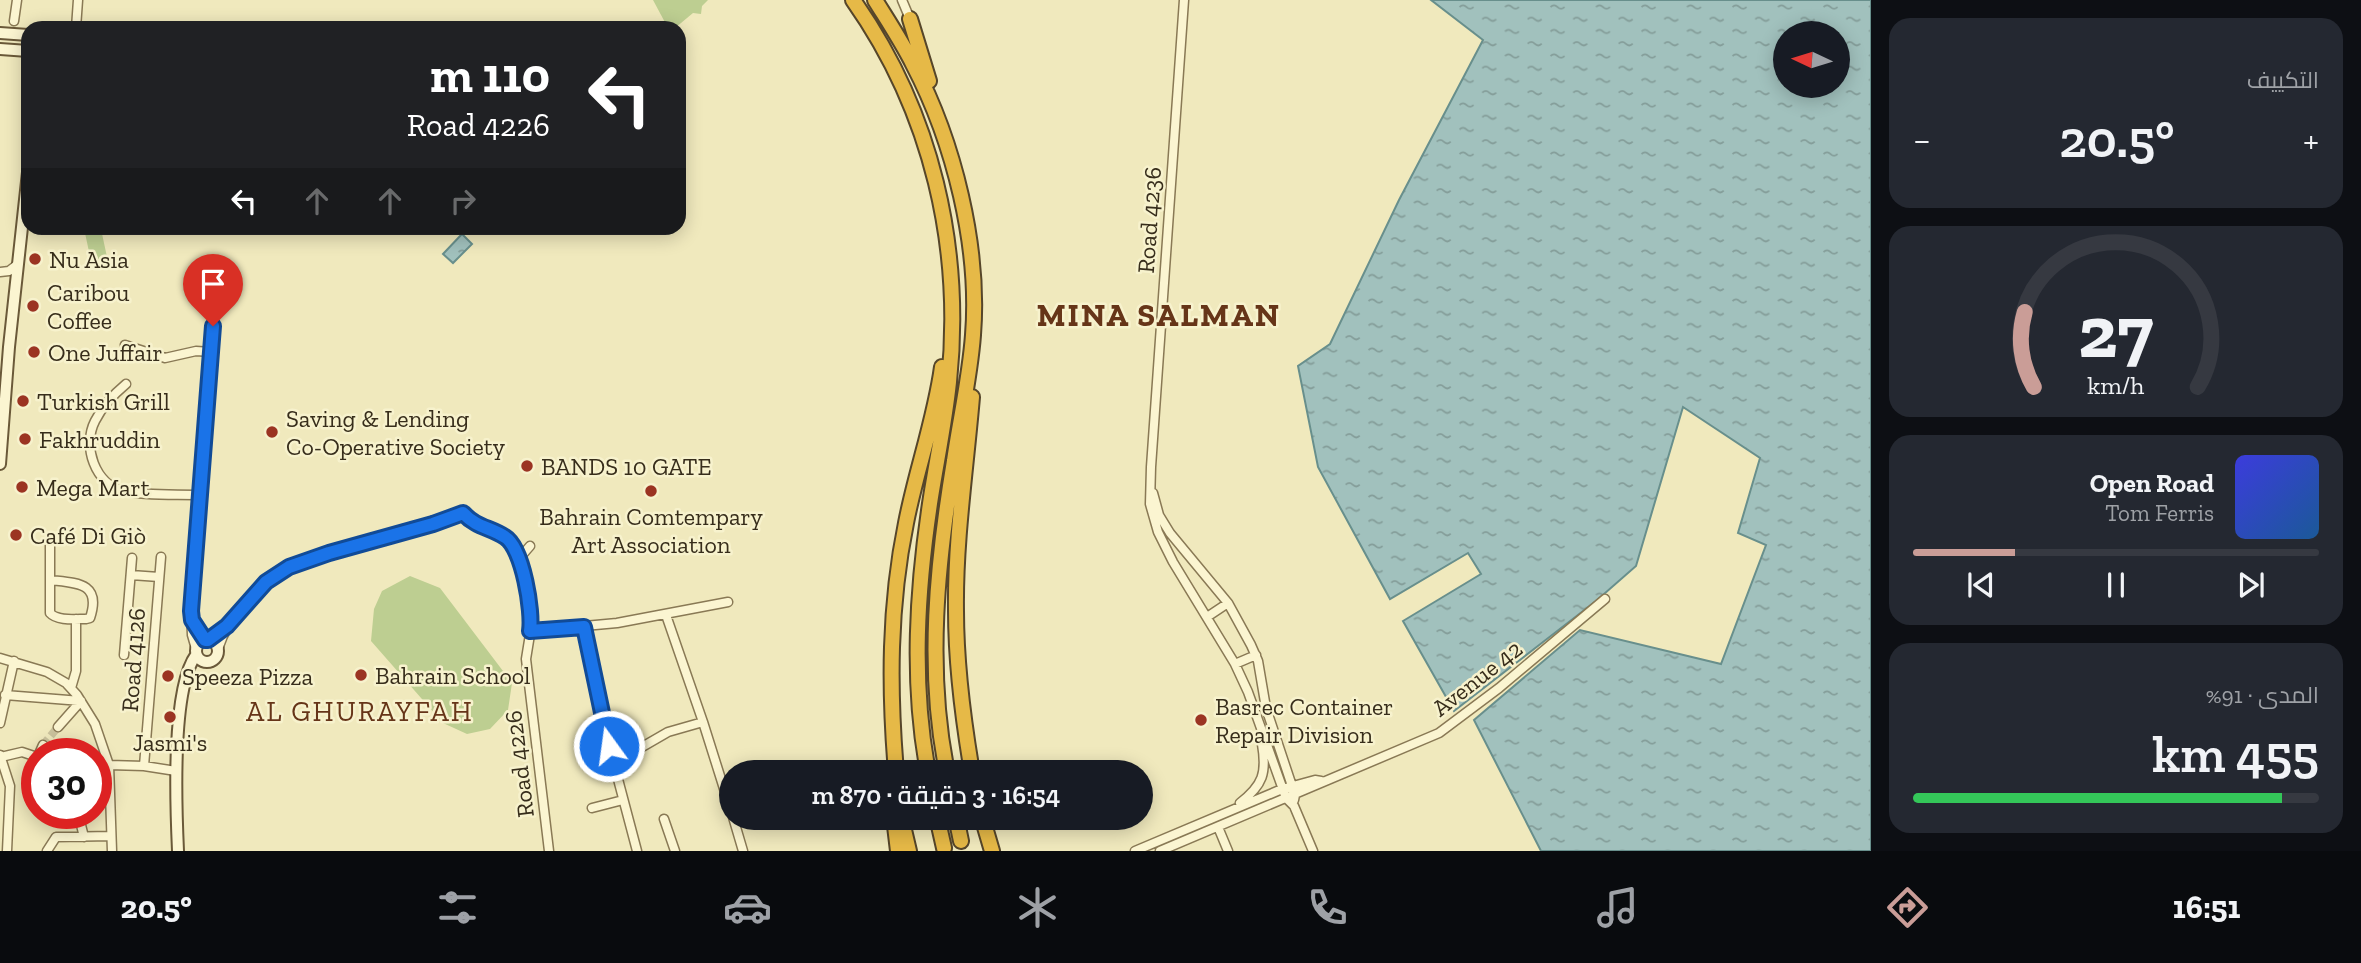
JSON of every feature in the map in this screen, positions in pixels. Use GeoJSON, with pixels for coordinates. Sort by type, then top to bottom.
{"type":"FeatureCollection","features":[{"type":"Feature","properties":{"kind":"highway"},"geometry":{"type":"LineString","coordinates":[[853,0],[896,70],[920,127],[942,205],[948,244],[953,307],[949,379],[926,533],[918,623],[921,720],[926,760]]}},
{"type":"Feature","properties":{"kind":"highway"},"geometry":{"type":"LineString","coordinates":[[875,0],[914,65],[952,161],[962,202],[973,282],[974,373],[959,539],[956,608],[958,676],[970,760]]}},
{"type":"Feature","properties":{"kind":"highway"},"geometry":{"type":"LineString","coordinates":[[909,19],[926,70],[934,110]]}},
{"type":"Feature","properties":{"kind":"highway"},"geometry":{"type":"LineString","coordinates":[[895,760],[891,686],[894,597],[906,520],[941,373],[946,326],[953,307]]}},
{"type":"Feature","properties":{"kind":"highway"},"geometry":{"type":"LineString","coordinates":[[946,760],[936,666],[937,587],[946,509],[973,336]]}},
{"type":"Feature","properties":{"kind":"highway"},"geometry":{"type":"LineString","coordinates":[[896,830],[898,851]]}},
{"type":"Feature","properties":{"kind":"highway"},"geometry":{"type":"LineString","coordinates":[[904,830],[909,851]]}},
{"type":"Feature","properties":{"kind":"highway"},"geometry":{"type":"LineString","coordinates":[[940,830],[944,848]]}},
{"type":"Feature","properties":{"kind":"highway"},"geometry":{"type":"LineString","coordinates":[[959,830],[961,841]]}},
{"type":"Feature","properties":{"kind":"highway"},"geometry":{"type":"LineString","coordinates":[[984,830],[986,851]]}},
{"type":"Feature","properties":{"kind":"street"},"geometry":{"type":"LineString","coordinates":[[14,21],[17,0]]}},
{"type":"Feature","properties":{"kind":"street"},"geometry":{"type":"LineString","coordinates":[[75,21],[78,0]]}},
{"type":"Feature","properties":{"kind":"street"},"geometry":{"type":"LineString","coordinates":[[901,0],[909,19]]}},
{"type":"Feature","properties":{"kind":"street","name":"Road 4236"},"geometry":{"type":"LineString","coordinates":[[1184,0],[1150,484],[1151,513],[1168,553],[1235,664],[1289,792]]}},
{"type":"Feature","properties":{"kind":"street"},"geometry":{"type":"LineString","coordinates":[[0,33],[21,34]]}},
{"type":"Feature","properties":{"kind":"street"},"geometry":{"type":"LineString","coordinates":[[0,49],[21,50]]}},
{"type":"Feature","properties":{"kind":"street"},"geometry":{"type":"LineString","coordinates":[[14,50],[21,55]]}},
{"type":"Feature","properties":{"kind":"street"},"geometry":{"type":"LineString","coordinates":[[0,464],[4,353],[21,235]]}},
{"type":"Feature","properties":{"kind":"street"},"geometry":{"type":"LineString","coordinates":[[0,272],[9,271],[18,264]]}},
{"type":"Feature","properties":{"kind":"street"},"geometry":{"type":"LineString","coordinates":[[199,655],[192,635],[192,620],[216,275]]}},
{"type":"Feature","properties":{"kind":"street"},"geometry":{"type":"LineString","coordinates":[[125,345],[165,358],[196,351],[211,352]]}},
{"type":"Feature","properties":{"kind":"street"},"geometry":{"type":"LineString","coordinates":[[126,384],[93,423],[89,450],[100,474],[110,485],[123,491],[200,495]]}},
{"type":"Feature","properties":{"kind":"street","name":"Road 4236"},"geometry":{"type":"LineString","coordinates":[[1150,484],[1170,533],[1228,603],[1256,655],[1266,708],[1289,792]]}},
{"type":"Feature","properties":{"kind":"street","name":"Road 4226"},"geometry":{"type":"LineString","coordinates":[[227,626],[266,582],[289,567],[329,553],[463,513],[475,525],[506,537],[514,548],[529,596],[532,622],[526,659],[549,851]]}},
{"type":"Feature","properties":{"kind":"street"},"geometry":{"type":"LineString","coordinates":[[50,541],[50,580],[51,615],[76,619],[91,616],[93,599],[89,590],[77,583],[50,580]]}},
{"type":"Feature","properties":{"kind":"street"},"geometry":{"type":"LineString","coordinates":[[520,567],[523,554],[530,545]]}},
{"type":"Feature","properties":{"kind":"street","name":"Road 4126"},"geometry":{"type":"LineString","coordinates":[[144,766],[161,557]]}},
{"type":"Feature","properties":{"kind":"street"},"geometry":{"type":"LineString","coordinates":[[124,655],[132,558]]}},
{"type":"Feature","properties":{"kind":"street"},"geometry":{"type":"LineString","coordinates":[[131,575],[159,577]]}},
{"type":"Feature","properties":{"kind":"street","name":"Avenue 42"},"geometry":{"type":"LineString","coordinates":[[1160,851],[1218,827],[1315,780],[1321,781],[1446,729],[1605,599]]}},
{"type":"Feature","properties":{"kind":"street"},"geometry":{"type":"LineString","coordinates":[[530,631],[584,627],[666,615],[728,602]]}},
{"type":"Feature","properties":{"kind":"street"},"geometry":{"type":"LineString","coordinates":[[1207,617],[1228,603]]}},
{"type":"Feature","properties":{"kind":"street"},"geometry":{"type":"LineString","coordinates":[[666,615],[719,774]]}},
{"type":"Feature","properties":{"kind":"street"},"geometry":{"type":"LineString","coordinates":[[71,688],[76,671],[76,619]]}},
{"type":"Feature","properties":{"kind":"street"},"geometry":{"type":"LineString","coordinates":[[192,620],[206,640],[214,643],[218,649]]}},
{"type":"Feature","properties":{"kind":"street"},"geometry":{"type":"LineString","coordinates":[[199,655],[215,658],[227,626]]}},
{"type":"Feature","properties":{"kind":"street"},"geometry":{"type":"LineString","coordinates":[[178,851],[176,771],[185,684],[199,655],[200,642],[227,626]]}},
{"type":"Feature","properties":{"kind":"street"},"geometry":{"type":"LineString","coordinates":[[584,627],[597,695],[637,851]]}},
{"type":"Feature","properties":{"kind":"street"},"geometry":{"type":"LineString","coordinates":[[1235,664],[1256,655]]}},
{"type":"Feature","properties":{"kind":"street"},"geometry":{"type":"LineString","coordinates":[[0,657],[47,672],[71,688],[95,724],[100,738]]}},
{"type":"Feature","properties":{"kind":"street"},"geometry":{"type":"LineString","coordinates":[[0,723],[14,661]]}},
{"type":"Feature","properties":{"kind":"street"},"geometry":{"type":"LineString","coordinates":[[5,695],[81,701]]}},
{"type":"Feature","properties":{"kind":"street"},"geometry":{"type":"LineString","coordinates":[[58,727],[81,701]]}},
{"type":"Feature","properties":{"kind":"street"},"geometry":{"type":"LineString","coordinates":[[613,761],[668,732],[703,722]]}},
{"type":"Feature","properties":{"kind":"street"},"geometry":{"type":"LineString","coordinates":[[1230,810],[1249,796],[1262,780],[1265,760],[1260,728]]}},
{"type":"Feature","properties":{"kind":"street"},"geometry":{"type":"LineString","coordinates":[[7,851],[5,814],[10,786],[1,756],[21,752]]}},
{"type":"Feature","properties":{"kind":"street"},"geometry":{"type":"LineString","coordinates":[[112,765],[176,771]]}},
{"type":"Feature","properties":{"kind":"street"},"geometry":{"type":"LineString","coordinates":[[1289,792],[1313,851]]}},
{"type":"Feature","properties":{"kind":"street","name":"Avenue 42"},"geometry":{"type":"LineString","coordinates":[[1140,850],[1230,810],[1289,792]]}},
{"type":"Feature","properties":{"kind":"street"},"geometry":{"type":"LineString","coordinates":[[592,808],[623,800]]}},
{"type":"Feature","properties":{"kind":"street"},"geometry":{"type":"LineString","coordinates":[[664,819],[675,851]]}},
{"type":"Feature","properties":{"kind":"street"},"geometry":{"type":"LineString","coordinates":[[1218,827],[1228,851]]}},
{"type":"Feature","properties":{"kind":"street"},"geometry":{"type":"LineString","coordinates":[[82,829],[85,837]]}},
{"type":"Feature","properties":{"kind":"street"},"geometry":{"type":"LineString","coordinates":[[110,829],[112,851]]}},
{"type":"Feature","properties":{"kind":"street"},"geometry":{"type":"LineString","coordinates":[[736,830],[743,851]]}},
{"type":"Feature","properties":{"kind":"street"},"geometry":{"type":"LineString","coordinates":[[47,851],[56,837],[110,836]]}},
{"type":"Feature","properties":{"kind":"green space"},"geometry":{"type":"Polygon","coordinates":[[[653,0],[708,0],[702,6],[701,14],[693,13],[683,21],[664,21],[653,0]]]}},
{"type":"Feature","properties":{"kind":"green space"},"geometry":{"type":"Polygon","coordinates":[[[85,235],[102,235],[107,257],[91,261],[85,235]]]}},
{"type":"Feature","properties":{"kind":"green space"},"geometry":{"type":"Polygon","coordinates":[[[410,576],[440,588],[512,683],[508,710],[490,729],[467,734],[443,723],[371,641],[374,609],[382,591],[410,576]]]}},
{"type":"Feature","properties":{"kind":"water"},"geometry":{"type":"Polygon","coordinates":[[[1431,0],[1871,0],[1871,851],[1541,851],[1474,720],[1580,630],[1721,664],[1766,545],[1738,533],[1760,458],[1683,407],[1636,566],[1596,601],[1454,711],[1403,621],[1481,574],[1468,553],[1390,599],[1318,467],[1298,366],[1330,344],[1399,200],[1483,40],[1431,0]]]}},
{"type":"Feature","properties":{"kind":"water"},"geometry":{"type":"Polygon","coordinates":[[[461,235],[472,244],[453,263],[443,254],[461,235]]]}},
{"type":"Feature","properties":{"kind":"tunnel"},"geometry":{"type":"LineString","coordinates":[[49,738],[58,727]]}},
{"type":"Feature","properties":{"kind":"place","name":"Nu Asia"},"geometry":{"type":"Point","coordinates":[35,259]}},
{"type":"Feature","properties":{"kind":"place","name":"Caribou Coffee"},"geometry":{"type":"Point","coordinates":[33,306]}},
{"type":"Feature","properties":{"kind":"place","name":"One Juffair"},"geometry":{"type":"Point","coordinates":[34,352]}},
{"type":"Feature","properties":{"kind":"place","name":"Turkish Grill"},"geometry":{"type":"Point","coordinates":[23,401]}},
{"type":"Feature","properties":{"kind":"place","name":"Saving & Lending Co-Operative Society"},"geometry":{"type":"Point","coordinates":[272,432]}},
{"type":"Feature","properties":{"kind":"place","name":"Fakhruddin"},"geometry":{"type":"Point","coordinates":[25,439]}},
{"type":"Feature","properties":{"kind":"place","name":"BANDS 10 GATE"},"geometry":{"type":"Point","coordinates":[527,466]}},
{"type":"Feature","properties":{"kind":"place","name":"Mega Mart"},"geometry":{"type":"Point","coordinates":[22,487]}},
{"type":"Feature","properties":{"kind":"place","name":"Bahrain Comtempary Art Association"},"geometry":{"type":"Point","coordinates":[651,491]}},
{"type":"Feature","properties":{"kind":"place","name":"Café Di Giò"},"geometry":{"type":"Point","coordinates":[16,535]}},
{"type":"Feature","properties":{"kind":"place","name":"Bahrain School"},"geometry":{"type":"Point","coordinates":[361,675]}},
{"type":"Feature","properties":{"kind":"place","name":"Speeza Pizza"},"geometry":{"type":"Point","coordinates":[168,676]}},
{"type":"Feature","properties":{"kind":"place","name":"Jasmi's"},"geometry":{"type":"Point","coordinates":[170,717]}},
{"type":"Feature","properties":{"kind":"place","name":"Basrec Container Repair Division"},"geometry":{"type":"Point","coordinates":[1201,720]}},
{"type":"Feature","properties":{"kind":"district","name":"MINA SALMAN"},"geometry":{"type":"Point","coordinates":[1159,315]}},
{"type":"Feature","properties":{"kind":"district","name":"AL GHURAYFAH"},"geometry":{"type":"Point","coordinates":[360,711]}},
{"type":"Feature","properties":{"kind":"route"},"geometry":{"type":"LineString","coordinates":[[213,326],[191,611],[197,631],[205,640],[227,626],[266,582],[289,567],[463,513],[475,525],[506,537],[514,548],[527,586],[532,622],[530,631],[584,627],[609,746]]}}]}
